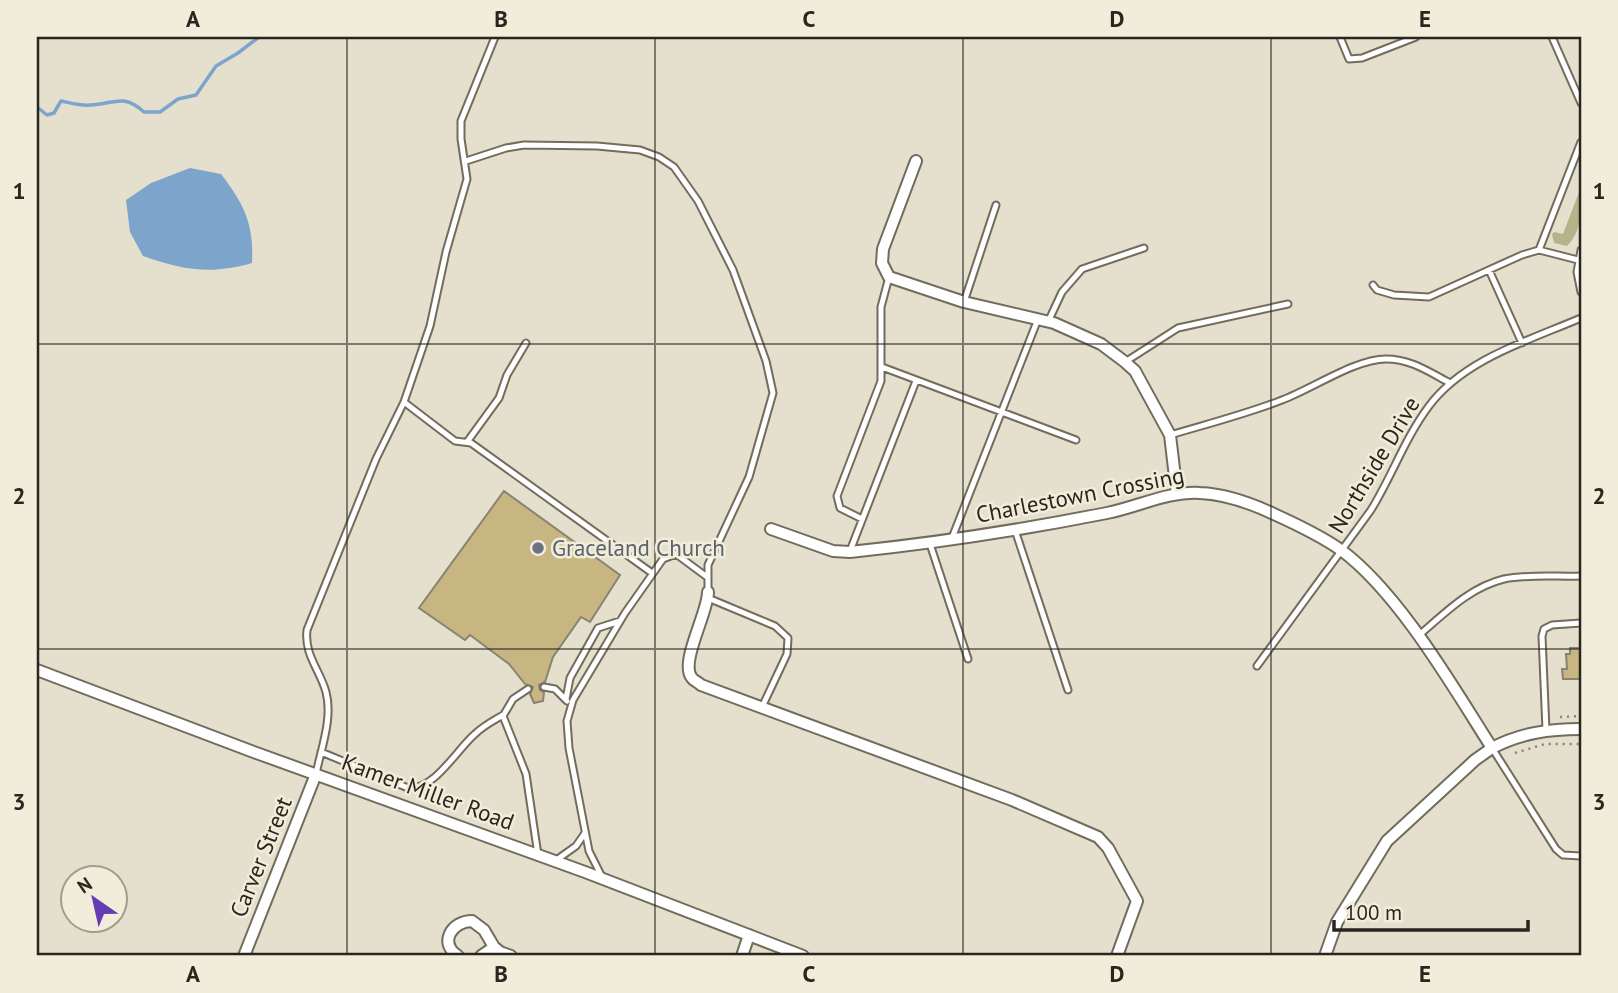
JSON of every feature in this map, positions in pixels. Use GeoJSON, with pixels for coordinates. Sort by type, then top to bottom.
{"type":"FeatureCollection","features":[{"type":"Feature","properties":{"kind":"street"},"geometry":{"type":"LineString","coordinates":[[916,161],[883,249],[883,263],[889,277],[964,302],[1043,320],[1101,344],[1125,362],[1135,371],[1170,435],[1177,494]]}},
{"type":"Feature","properties":{"kind":"street","name":"Charlestown Crossing"},"geometry":{"type":"LineString","coordinates":[[771,530],[833,551],[850,552],[930,544],[1016,530],[1111,513],[1177,494],[1198,492],[1237,500],[1294,523],[1342,551],[1381,588],[1418,636],[1492,748]]}},
{"type":"Feature","properties":{"kind":"street"},"geometry":{"type":"LineString","coordinates":[[708,595],[704,617],[692,644],[688,669],[691,678],[1012,800],[1098,837],[1108,848],[1137,901],[1117,956]]}},
{"type":"Feature","properties":{"kind":"street","name":"Kamer Miller Road"},"geometry":{"type":"LineString","coordinates":[[37,670],[604,879],[803,956]]}},
{"type":"Feature","properties":{"kind":"street"},"geometry":{"type":"LineString","coordinates":[[1325,956],[1337,922],[1387,841],[1475,760],[1513,737],[1546,730],[1581,729]]}},
{"type":"Feature","properties":{"kind":"street","name":"Carver Street"},"geometry":{"type":"LineString","coordinates":[[244,956],[316,774]]}},
{"type":"Feature","properties":{"kind":"street"},"geometry":{"type":"LineString","coordinates":[[458,956],[448,944],[448,934],[458,923],[465,921],[478,925],[494,947],[511,956]]}},
{"type":"Feature","properties":{"kind":"street"},"geometry":{"type":"LineString","coordinates":[[742,956],[749,935]]}},
{"type":"Feature","properties":{"kind":"street"},"geometry":{"type":"LineString","coordinates":[[481,956],[494,947]]}},
{"type":"Feature","properties":{"kind":"lane"},"geometry":{"type":"LineString","coordinates":[[316,774],[328,707],[322,683],[307,649],[307,630],[376,459],[404,402],[430,326],[446,252],[467,179],[461,121],[495,37]]}},
{"type":"Feature","properties":{"kind":"lane"},"geometry":{"type":"LineString","coordinates":[[1340,37],[1349,59],[1362,58],[1416,37]]}},
{"type":"Feature","properties":{"kind":"lane"},"geometry":{"type":"LineString","coordinates":[[1552,37],[1581,103]]}},
{"type":"Feature","properties":{"kind":"lane"},"geometry":{"type":"LineString","coordinates":[[1539,250],[1581,142]]}},
{"type":"Feature","properties":{"kind":"lane"},"geometry":{"type":"LineString","coordinates":[[466,161],[524,145],[597,146],[640,150],[659,157],[674,167],[698,201],[733,270],[766,361],[774,393],[749,477],[708,565],[707,577],[708,595],[775,626],[788,638],[787,654],[762,707]]}},
{"type":"Feature","properties":{"kind":"lane"},"geometry":{"type":"LineString","coordinates":[[964,302],[996,205]]}},
{"type":"Feature","properties":{"kind":"lane"},"geometry":{"type":"LineString","coordinates":[[951,541],[1001,412],[1043,320],[1082,269],[1144,248]]}},
{"type":"Feature","properties":{"kind":"lane"},"geometry":{"type":"LineString","coordinates":[[1373,285],[1377,290],[1394,295],[1429,297],[1539,250],[1578,260]]}},
{"type":"Feature","properties":{"kind":"lane"},"geometry":{"type":"LineString","coordinates":[[1581,250],[1577,272],[1581,292]]}},
{"type":"Feature","properties":{"kind":"lane"},"geometry":{"type":"LineString","coordinates":[[1489,270],[1522,343]]}},
{"type":"Feature","properties":{"kind":"lane"},"geometry":{"type":"LineString","coordinates":[[862,520],[840,508],[837,496],[881,381],[881,307],[889,277]]}},
{"type":"Feature","properties":{"kind":"lane"},"geometry":{"type":"LineString","coordinates":[[1125,362],[1178,328],[1288,304]]}},
{"type":"Feature","properties":{"kind":"lane","name":"Northside Drive"},"geometry":{"type":"LineString","coordinates":[[1257,666],[1383,491],[1417,423],[1430,404],[1450,383],[1480,363],[1581,318]]}},
{"type":"Feature","properties":{"kind":"lane"},"geometry":{"type":"LineString","coordinates":[[467,442],[499,398],[507,374],[526,344]]}},
{"type":"Feature","properties":{"kind":"lane"},"geometry":{"type":"LineString","coordinates":[[1170,435],[1283,400],[1367,362],[1402,360],[1419,365],[1450,383]]}},
{"type":"Feature","properties":{"kind":"lane"},"geometry":{"type":"LineString","coordinates":[[882,367],[1076,440]]}},
{"type":"Feature","properties":{"kind":"lane"},"geometry":{"type":"LineString","coordinates":[[850,552],[916,381]]}},
{"type":"Feature","properties":{"kind":"lane"},"geometry":{"type":"LineString","coordinates":[[404,402],[455,440],[467,442],[481,451],[652,573]]}},
{"type":"Feature","properties":{"kind":"lane"},"geometry":{"type":"LineString","coordinates":[[1016,530],[1068,690]]}},
{"type":"Feature","properties":{"kind":"lane"},"geometry":{"type":"LineString","coordinates":[[930,544],[968,659]]}},
{"type":"Feature","properties":{"kind":"lane"},"geometry":{"type":"LineString","coordinates":[[604,879],[589,851],[585,832],[569,748],[568,721],[571,706],[620,620],[663,559],[676,554],[707,577]]}},
{"type":"Feature","properties":{"kind":"lane"},"geometry":{"type":"LineString","coordinates":[[1418,636],[1455,604],[1485,586],[1518,578],[1581,576]]}},
{"type":"Feature","properties":{"kind":"lane"},"geometry":{"type":"LineString","coordinates":[[566,699],[570,678],[598,628],[620,620]]}},
{"type":"Feature","properties":{"kind":"lane"},"geometry":{"type":"LineString","coordinates":[[1546,730],[1542,636],[1544,629],[1552,625],[1581,624]]}},
{"type":"Feature","properties":{"kind":"lane"},"geometry":{"type":"LineString","coordinates":[[544,687],[555,689],[571,706]]}},
{"type":"Feature","properties":{"kind":"lane"},"geometry":{"type":"LineString","coordinates":[[321,752],[408,789],[415,789],[429,782],[474,734],[503,715],[513,699],[528,689]]}},
{"type":"Feature","properties":{"kind":"lane"},"geometry":{"type":"LineString","coordinates":[[503,715],[526,774],[538,855]]}},
{"type":"Feature","properties":{"kind":"lane"},"geometry":{"type":"LineString","coordinates":[[1492,748],[1556,849],[1563,855],[1581,856]]}},
{"type":"Feature","properties":{"kind":"lane"},"geometry":{"type":"LineString","coordinates":[[555,861],[576,846],[585,832]]}},
{"type":"Feature","properties":{"kind":"path"},"geometry":{"type":"LineString","coordinates":[[1560,717],[1581,716]]}},
{"type":"Feature","properties":{"kind":"path"},"geometry":{"type":"LineString","coordinates":[[1515,753],[1545,744],[1581,744]]}},
{"type":"Feature","properties":{"kind":"green space"},"geometry":{"type":"Polygon","coordinates":[[[1581,187],[1580,219],[1576,233],[1567,246],[1554,243],[1552,234],[1563,234],[1581,187]]]}},
{"type":"Feature","properties":{"kind":"water"},"geometry":{"type":"Polygon","coordinates":[[[190,168],[221,174],[236,195],[249,226],[252,263],[210,270],[184,268],[143,256],[130,232],[126,200],[151,183],[190,168]]]}},
{"type":"Feature","properties":{"kind":"building"},"geometry":{"type":"Polygon","coordinates":[[[504,491],[620,575],[590,622],[581,617],[553,657],[545,682],[539,685],[544,692],[543,701],[534,703],[530,694],[533,687],[525,684],[509,664],[470,635],[465,640],[419,608],[504,491]]]}},
{"type":"Feature","properties":{"kind":"building"},"geometry":{"type":"Polygon","coordinates":[[[1570,648],[1581,648],[1581,679],[1563,679],[1562,669],[1567,669],[1566,654],[1570,654],[1570,648]]]}},
{"type":"Feature","properties":{"kind":"waterway"},"geometry":{"type":"LineString","coordinates":[[37,107],[47,115],[54,113],[61,101],[87,105],[124,101],[144,112],[160,112],[178,99],[196,95],[216,66],[259,37]]}},
{"type":"Feature","properties":{"kind":"place","name":"Graceland Church"},"geometry":{"type":"Point","coordinates":[538,548]}}]}
